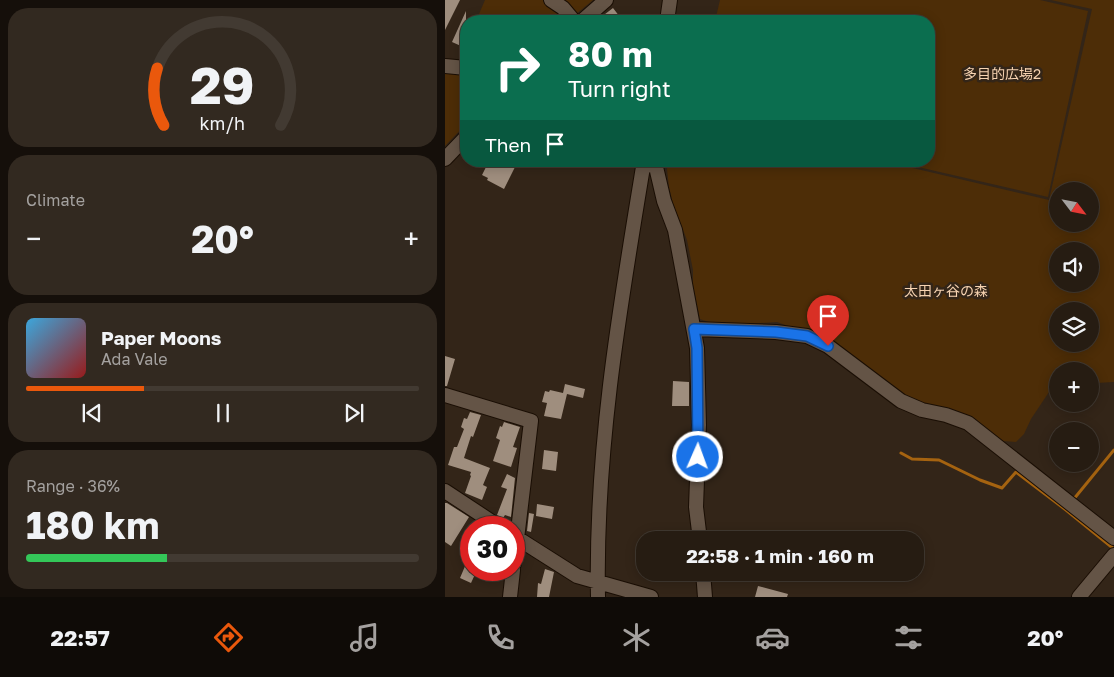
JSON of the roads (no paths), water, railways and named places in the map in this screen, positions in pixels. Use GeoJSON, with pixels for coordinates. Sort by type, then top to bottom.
{"type":"FeatureCollection","features":[{"type":"Feature","properties":{"kind":"street"},"geometry":{"type":"LineString","coordinates":[[551,0],[563,8],[569,15]]}},
{"type":"Feature","properties":{"kind":"street"},"geometry":{"type":"LineString","coordinates":[[588,15],[606,0]]}},
{"type":"Feature","properties":{"kind":"street"},"geometry":{"type":"LineString","coordinates":[[668,15],[670,0]]}},
{"type":"Feature","properties":{"kind":"street"},"geometry":{"type":"LineString","coordinates":[[445,66],[460,67]]}},
{"type":"Feature","properties":{"kind":"street"},"geometry":{"type":"LineString","coordinates":[[445,158],[460,143]]}},
{"type":"Feature","properties":{"kind":"street"},"geometry":{"type":"LineString","coordinates":[[598,597],[601,487],[607,409],[617,328],[643,167]]}},
{"type":"Feature","properties":{"kind":"street"},"geometry":{"type":"LineString","coordinates":[[655,167],[664,201],[675,230],[697,348],[699,425],[696,506],[698,531]]}},
{"type":"Feature","properties":{"kind":"street"},"geometry":{"type":"LineString","coordinates":[[694,329],[776,332],[807,336],[828,346],[901,401],[922,410],[946,415],[968,423],[1114,538]]}},
{"type":"Feature","properties":{"kind":"street"},"geometry":{"type":"LineString","coordinates":[[445,395],[531,421],[518,516]]}},
{"type":"Feature","properties":{"kind":"street"},"geometry":{"type":"LineString","coordinates":[[446,493],[482,516]]}},
{"type":"Feature","properties":{"kind":"street"},"geometry":{"type":"LineString","coordinates":[[525,543],[577,576],[651,597]]}},
{"type":"Feature","properties":{"kind":"street"},"geometry":{"type":"LineString","coordinates":[[1079,597],[1114,555]]}},
{"type":"Feature","properties":{"kind":"street"},"geometry":{"type":"LineString","coordinates":[[510,597],[512,581]]}},
{"type":"Feature","properties":{"kind":"street"},"geometry":{"type":"LineString","coordinates":[[704,581],[705,597]]}},
{"type":"Feature","properties":{"kind":"waterway"},"geometry":{"type":"LineString","coordinates":[[1073,500],[1114,450]]}},
{"type":"Feature","properties":{"kind":"waterway"},"geometry":{"type":"LineString","coordinates":[[901,453],[912,459],[939,460],[980,480],[1002,488],[1016,472],[1066,510]]}},
{"type":"Feature","properties":{"kind":"waterway"},"geometry":{"type":"LineString","coordinates":[[1066,509],[1114,549]]}},
{"type":"Feature","properties":{"kind":"park label","name":"多目的広場2"},"geometry":{"type":"Point","coordinates":[1002,73]}},
{"type":"Feature","properties":{"kind":"park label","name":"太田ヶ谷の森"},"geometry":{"type":"Point","coordinates":[946,290]}}]}
